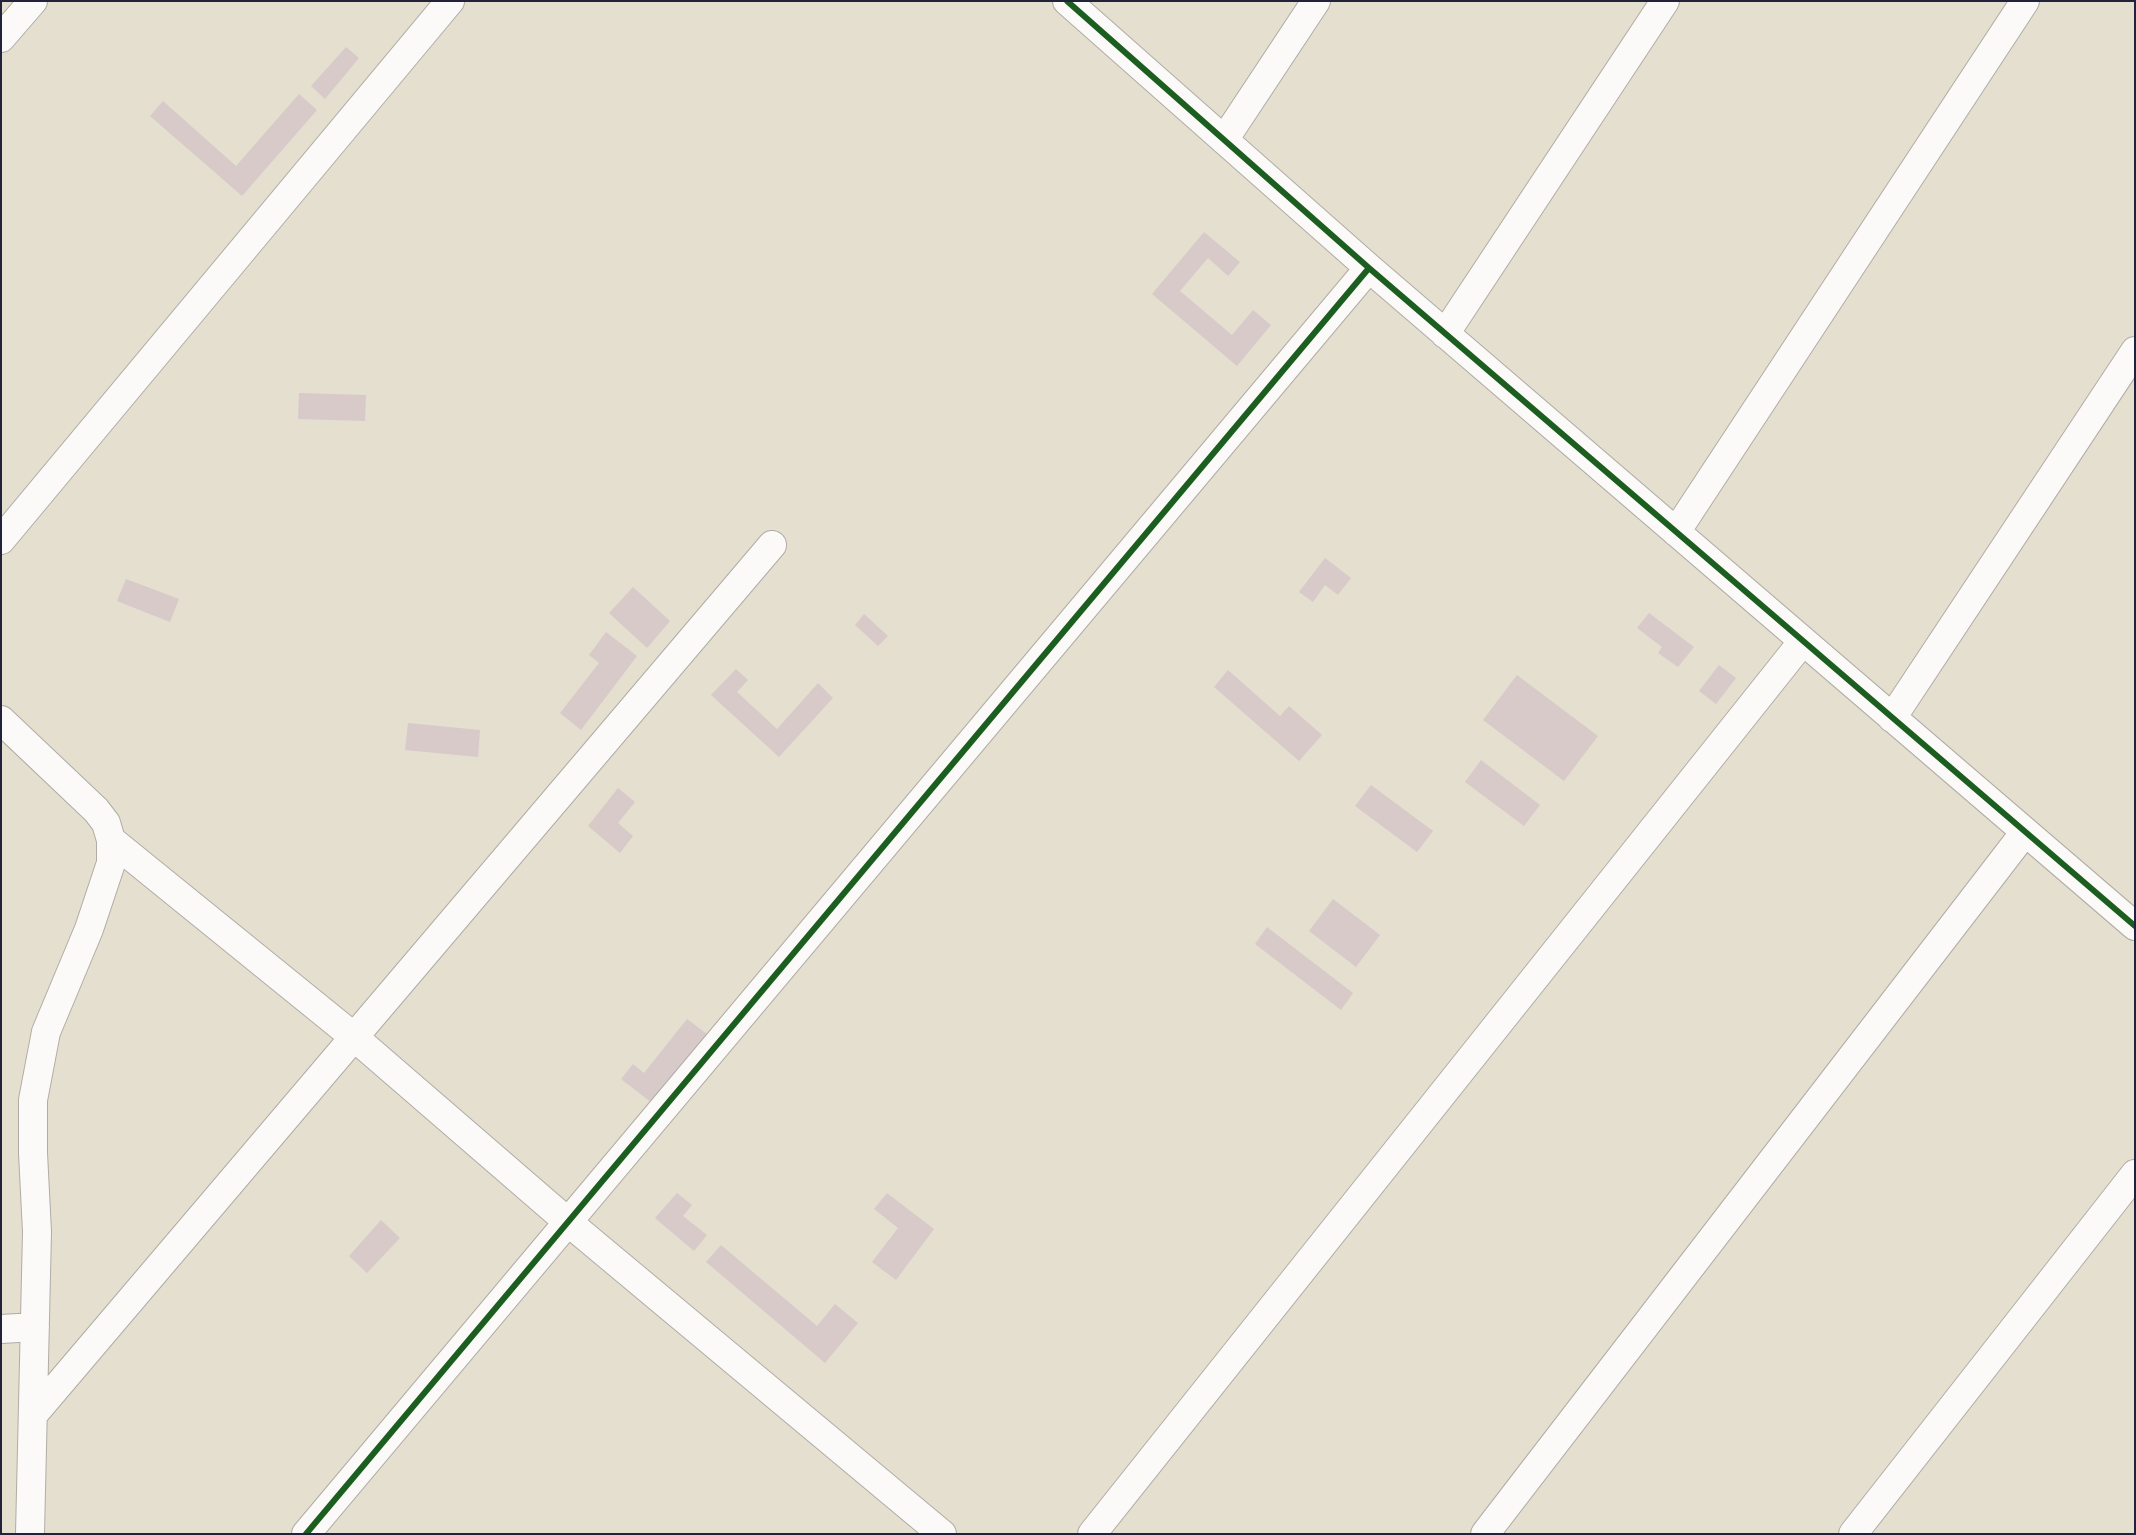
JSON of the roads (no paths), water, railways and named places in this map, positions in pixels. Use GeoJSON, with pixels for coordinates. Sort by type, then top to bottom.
{"type":"FeatureCollection","features":[{"type":"Feature","properties":{"kind":"street"},"geometry":{"type":"LineString","coordinates":[[1,38],[33,1]]}},
{"type":"Feature","properties":{"kind":"street"},"geometry":{"type":"LineString","coordinates":[[1,540],[450,1]]}},
{"type":"Feature","properties":{"kind":"street"},"geometry":{"type":"LineString","coordinates":[[1067,1],[1445,334],[2025,832],[2132,917]]}},
{"type":"Feature","properties":{"kind":"street"},"geometry":{"type":"LineString","coordinates":[[1224,140],[1316,1]]}},
{"type":"Feature","properties":{"kind":"street"},"geometry":{"type":"LineString","coordinates":[[1445,334],[1665,1]]}},
{"type":"Feature","properties":{"kind":"street"},"geometry":{"type":"LineString","coordinates":[[1676,532],[2026,1]]}},
{"type":"Feature","properties":{"kind":"street"},"geometry":{"type":"LineString","coordinates":[[306,1534],[1369,268]]}},
{"type":"Feature","properties":{"kind":"street"},"geometry":{"type":"LineString","coordinates":[[1892,718],[2135,352]]}},
{"type":"Feature","properties":{"kind":"street"},"geometry":{"type":"LineString","coordinates":[[33,1415],[772,545]]}},
{"type":"Feature","properties":{"kind":"street"},"geometry":{"type":"LineString","coordinates":[[1092,1534],[1803,641]]}},
{"type":"Feature","properties":{"kind":"street"},"geometry":{"type":"LineString","coordinates":[[1,720],[96,810],[106,823],[111,840],[110,863],[88,929],[46,1032],[33,1100],[33,1153],[37,1232],[30,1534]]}},
{"type":"Feature","properties":{"kind":"street"},"geometry":{"type":"LineString","coordinates":[[1485,1534],[2025,832]]}},
{"type":"Feature","properties":{"kind":"street"},"geometry":{"type":"LineString","coordinates":[[111,840],[354,1037],[568,1222],[942,1534]]}},
{"type":"Feature","properties":{"kind":"street"},"geometry":{"type":"LineString","coordinates":[[1854,1534],[2135,1174]]}},
{"type":"Feature","properties":{"kind":"street"},"geometry":{"type":"LineString","coordinates":[[1,1329],[35,1327]]}}]}
